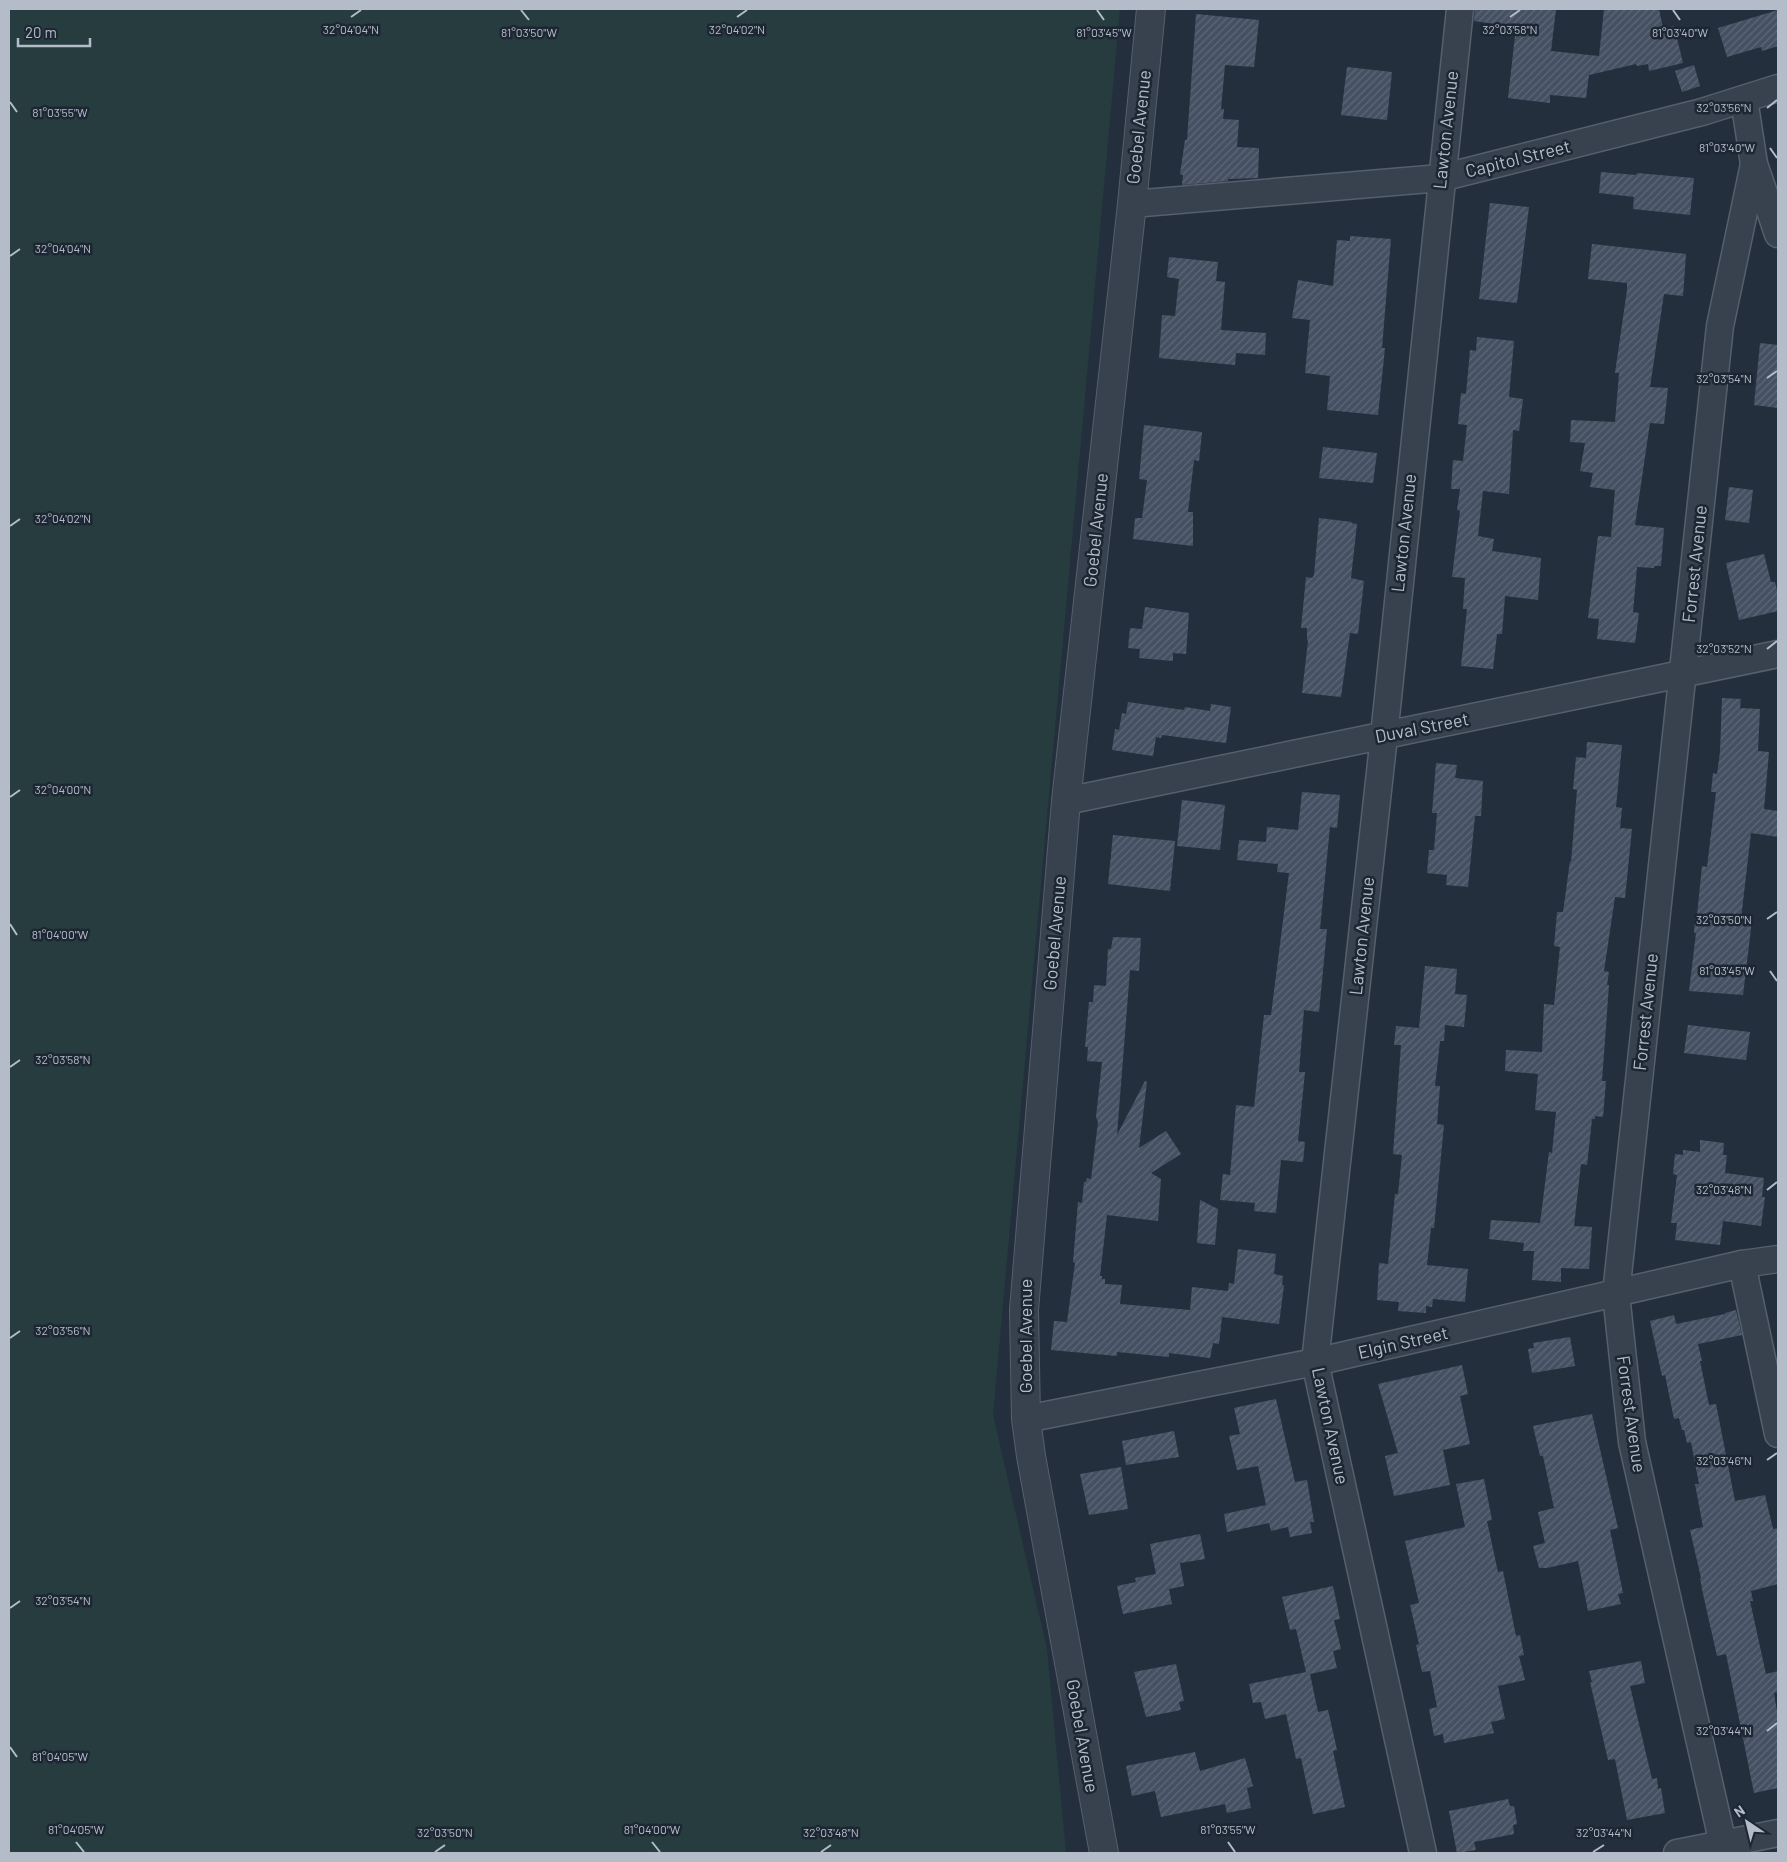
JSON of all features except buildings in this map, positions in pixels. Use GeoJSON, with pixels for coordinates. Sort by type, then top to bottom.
{"type":"FeatureCollection","features":[{"type":"Feature","properties":{"kind":"street","name":"Goebel Avenue"},"geometry":{"type":"LineString","coordinates":[[1104,1853],[1031,1456],[1026,1419],[1024,1310],[1066,801],[1132,204],[1151,9]]}},
{"type":"Feature","properties":{"kind":"street","name":"Lawton Avenue"},"geometry":{"type":"LineString","coordinates":[[1423,1853],[1315,1362],[1384,736],[1460,9]]}},
{"type":"Feature","properties":{"kind":"street","name":"Capitol Street"},"geometry":{"type":"LineString","coordinates":[[1132,204],[1441,178],[1702,112],[1778,88]]}},
{"type":"Feature","properties":{"kind":"street"},"geometry":{"type":"LineString","coordinates":[[1744,99],[1754,164],[1778,234]]}},
{"type":"Feature","properties":{"kind":"street","name":"Forrest Avenue"},"geometry":{"type":"LineString","coordinates":[[1725,1849],[1632,1442],[1616,1294],[1720,326],[1754,164]]}},
{"type":"Feature","properties":{"kind":"street","name":"Duval Street"},"geometry":{"type":"LineString","coordinates":[[1066,801],[1778,654]]}},
{"type":"Feature","properties":{"kind":"street","name":"Elgin Street"},"geometry":{"type":"LineString","coordinates":[[1026,1419],[1315,1362],[1742,1264],[1778,1259]]}},
{"type":"Feature","properties":{"kind":"street"},"geometry":{"type":"LineString","coordinates":[[1742,1264],[1778,1434]]}},
{"type":"Feature","properties":{"kind":"street"},"geometry":{"type":"LineString","coordinates":[[1677,1853],[1725,1849],[1778,1833]]}},
{"type":"Feature","properties":{"kind":"green space"},"geometry":{"type":"Polygon","coordinates":[[[9,9],[1120,9],[993,1415],[1047,1649],[1066,1853],[9,1853],[9,9]]]}}]}
